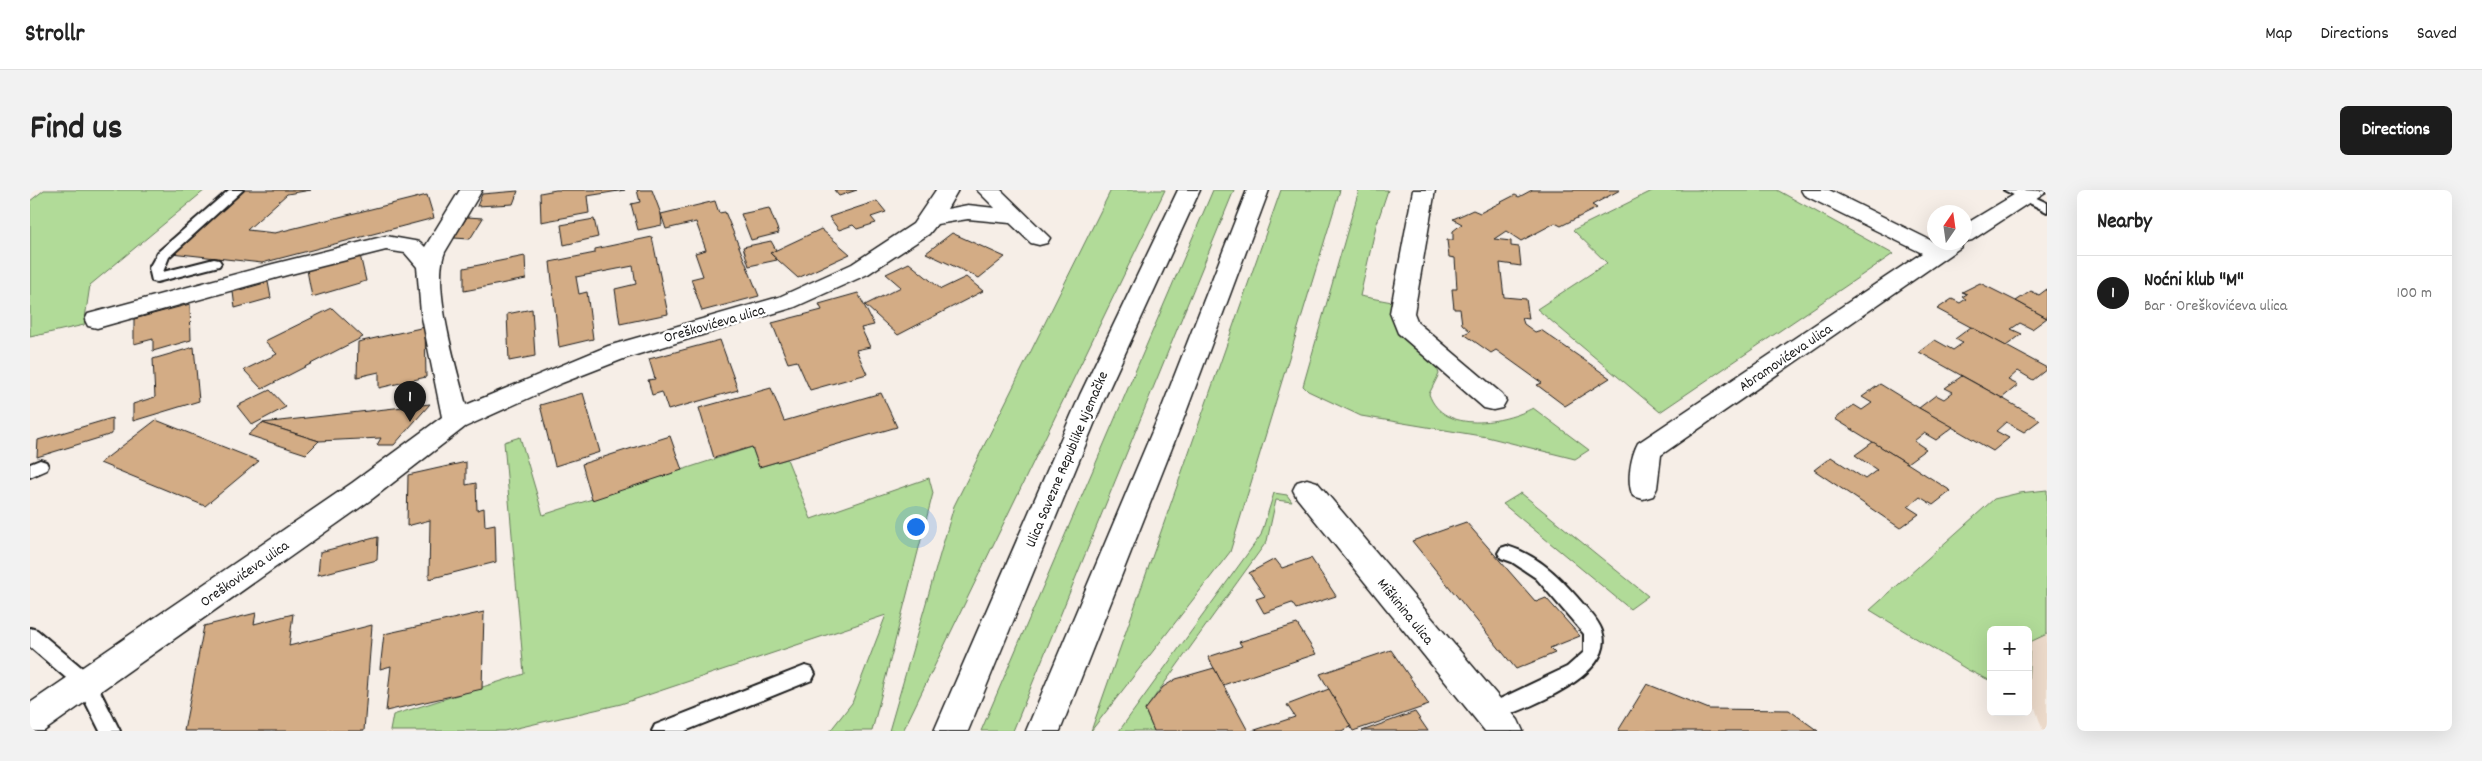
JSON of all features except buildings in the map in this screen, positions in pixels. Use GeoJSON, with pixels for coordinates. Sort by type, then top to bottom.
{"type":"FeatureCollection","features":[{"type":"Feature","properties":{"kind":"street"},"geometry":{"type":"LineString","coordinates":[[456,420],[432,305],[428,265],[438,243],[462,208],[471,190]]}},
{"type":"Feature","properties":{"kind":"street","name":"Oreškovićeva ulica"},"geometry":{"type":"LineString","coordinates":[[30,722],[362,491],[456,420],[553,377],[617,352],[787,302],[860,269],[921,229],[930,220],[947,190]]}},
{"type":"Feature","properties":{"kind":"street"},"geometry":{"type":"LineString","coordinates":[[988,190],[1039,238]]}},
{"type":"Feature","properties":{"kind":"street","name":"Ulica Savezne Republike Njemačke"},"geometry":{"type":"LineString","coordinates":[[951,731],[1093,395],[1189,190]]}},
{"type":"Feature","properties":{"kind":"street"},"geometry":{"type":"LineString","coordinates":[[1043,731],[1172,415],[1258,190]]}},
{"type":"Feature","properties":{"kind":"street"},"geometry":{"type":"LineString","coordinates":[[1424,190],[1402,313],[1408,327],[1493,401]]}},
{"type":"Feature","properties":{"kind":"street"},"geometry":{"type":"LineString","coordinates":[[1812,190],[1927,239]]}},
{"type":"Feature","properties":{"kind":"street"},"geometry":{"type":"LineString","coordinates":[[1972,229],[2024,192]]}},
{"type":"Feature","properties":{"kind":"street"},"geometry":{"type":"LineString","coordinates":[[930,220],[968,212],[1016,217]]}},
{"type":"Feature","properties":{"kind":"street"},"geometry":{"type":"LineString","coordinates":[[97,320],[281,269],[386,243],[412,247],[428,265]]}},
{"type":"Feature","properties":{"kind":"street","name":"Abramovićeva ulica"},"geometry":{"type":"LineString","coordinates":[[1643,488],[1648,450],[1942,250]]}},
{"type":"Feature","properties":{"kind":"street","name":"Miškinina ulica"},"geometry":{"type":"LineString","coordinates":[[1307,490],[1498,722]]}},
{"type":"Feature","properties":{"kind":"lane"},"geometry":{"type":"LineString","coordinates":[[214,263],[157,278],[156,268],[163,255],[237,190]]}},
{"type":"Feature","properties":{"kind":"lane"},"geometry":{"type":"LineString","coordinates":[[2024,192],[2047,208]]}},
{"type":"Feature","properties":{"kind":"lane"},"geometry":{"type":"LineString","coordinates":[[1498,722],[1577,672],[1590,658],[1596,645],[1594,631],[1532,562],[1515,554],[1507,553]]}},
{"type":"Feature","properties":{"kind":"lane"},"geometry":{"type":"LineString","coordinates":[[30,636],[86,683],[110,731]]}},
{"type":"Feature","properties":{"kind":"lane"},"geometry":{"type":"LineString","coordinates":[[662,731],[804,674]]}},
{"type":"Feature","properties":{"kind":"shaded area"},"geometry":{"type":"Polygon","coordinates":[[[2047,634],[2047,731],[2043,731],[2032,699],[2032,641],[2047,634]]]}},
{"type":"Feature","properties":{"kind":"green space"},"geometry":{"type":"Polygon","coordinates":[[[44,190],[205,190],[90,285],[84,325],[30,337],[30,201],[44,190]]]}},
{"type":"Feature","properties":{"kind":"green space"},"geometry":{"type":"Polygon","coordinates":[[[1111,190],[1165,190],[903,731],[889,731],[954,506],[1111,190]]]}},
{"type":"Feature","properties":{"kind":"green space"},"geometry":{"type":"Polygon","coordinates":[[[1213,190],[1234,190],[1013,731],[981,731],[1213,190]]]}},
{"type":"Feature","properties":{"kind":"green space"},"geometry":{"type":"Polygon","coordinates":[[[1281,190],[1340,190],[1230,552],[1091,731],[1281,190]]]}},
{"type":"Feature","properties":{"kind":"green space"},"geometry":{"type":"Polygon","coordinates":[[[1359,190],[1388,190],[1376,226],[1360,296],[1392,302],[1395,321],[1437,368],[1439,374],[1429,394],[1436,407],[1447,416],[1476,422],[1507,418],[1533,408],[1589,450],[1575,459],[1487,437],[1361,416],[1308,391],[1303,386],[1359,190]]]}},
{"type":"Feature","properties":{"kind":"green space"},"geometry":{"type":"Polygon","coordinates":[[[1654,190],[1777,190],[1893,254],[1660,412],[1537,309],[1607,263],[1573,230],[1654,190]]]}},
{"type":"Feature","properties":{"kind":"green space"},"geometry":{"type":"Polygon","coordinates":[[[520,437],[543,515],[752,447],[759,467],[787,459],[811,519],[929,478],[933,493],[872,731],[830,731],[852,703],[886,615],[621,704],[504,731],[390,731],[393,715],[524,674],[504,442],[520,437]]]}},
{"type":"Feature","properties":{"kind":"green space"},"geometry":{"type":"Polygon","coordinates":[[[2047,490],[2047,634],[2032,641],[2032,626],[1987,626],[1987,679],[1968,670],[1870,610],[1994,499],[2019,493],[2047,490]]]}},
{"type":"Feature","properties":{"kind":"green space"},"geometry":{"type":"Polygon","coordinates":[[[1274,493],[1287,495],[1292,502],[1276,500],[1267,541],[1145,710],[1154,731],[1119,731],[1261,535],[1274,493]]]}},
{"type":"Feature","properties":{"kind":"green space"},"geometry":{"type":"Polygon","coordinates":[[[1521,493],[1648,596],[1630,609],[1503,504],[1521,493]]]}},
{"type":"Feature","properties":{"kind":"place","name":"Noćni klub \"M\""},"geometry":{"type":"Point","coordinates":[410,422]}}]}
